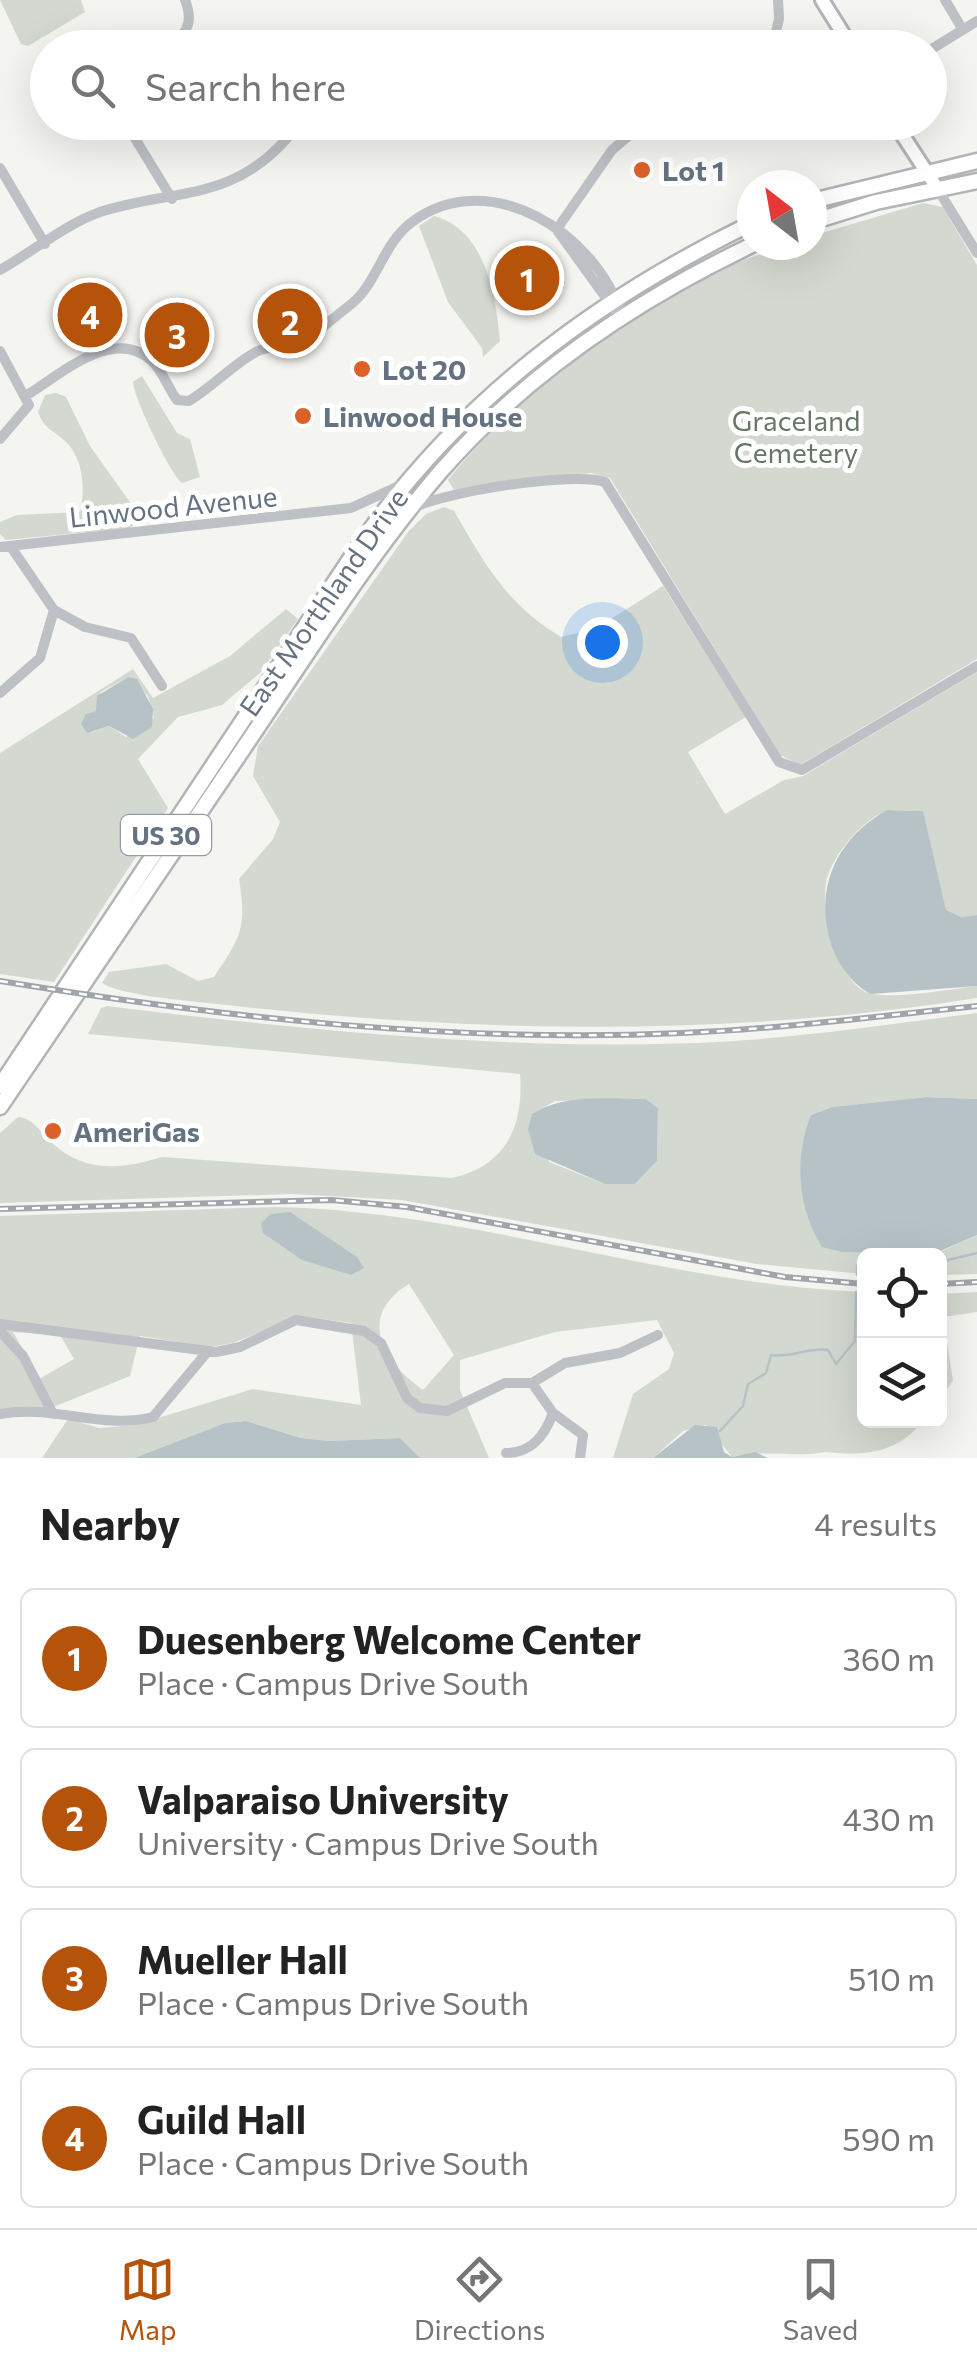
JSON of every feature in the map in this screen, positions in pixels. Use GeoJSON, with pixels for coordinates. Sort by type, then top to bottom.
{"type":"FeatureCollection","features":[{"type":"Feature","properties":{"kind":"highway"},"geometry":{"type":"LineString","coordinates":[[827,197],[977,160]]}},
{"type":"Feature","properties":{"kind":"highway"},"geometry":{"type":"LineString","coordinates":[[827,218],[977,181]]}},
{"type":"Feature","properties":{"kind":"highway","name":"East Morthland Drive"},"geometry":{"type":"LineString","coordinates":[[0,1086],[367,532],[405,482],[507,379],[611,300],[737,231]]}},
{"type":"Feature","properties":{"kind":"highway","name":"East Morthland Drive"},"geometry":{"type":"LineString","coordinates":[[0,1106],[409,511],[440,472],[543,374],[621,316],[737,253]]}},
{"type":"Feature","properties":{"kind":"main road"},"geometry":{"type":"LineString","coordinates":[[822,0],[841,30]]}},
{"type":"Feature","properties":{"kind":"main road"},"geometry":{"type":"LineString","coordinates":[[906,140],[937,188]]}},
{"type":"Feature","properties":{"kind":"main road"},"geometry":{"type":"LineString","coordinates":[[912,140],[926,170]]}},
{"type":"Feature","properties":{"kind":"street"},"geometry":{"type":"LineString","coordinates":[[777,30],[778,0]]}},
{"type":"Feature","properties":{"kind":"street"},"geometry":{"type":"LineString","coordinates":[[945,0],[963,30]]}},
{"type":"Feature","properties":{"kind":"street"},"geometry":{"type":"LineString","coordinates":[[187,30],[188,1]]}},
{"type":"Feature","properties":{"kind":"street"},"geometry":{"type":"LineString","coordinates":[[947,40],[977,22]]}},
{"type":"Feature","properties":{"kind":"street"},"geometry":{"type":"LineString","coordinates":[[136,140],[172,199]]}},
{"type":"Feature","properties":{"kind":"street"},"geometry":{"type":"LineString","coordinates":[[0,270],[97,214],[202,193],[244,176],[284,140]]}},
{"type":"Feature","properties":{"kind":"street"},"geometry":{"type":"LineString","coordinates":[[556,230],[612,150],[624,140]]}},
{"type":"Feature","properties":{"kind":"street"},"geometry":{"type":"LineString","coordinates":[[0,168],[45,244]]}},
{"type":"Feature","properties":{"kind":"street"},"geometry":{"type":"LineString","coordinates":[[937,188],[977,253]]}},
{"type":"Feature","properties":{"kind":"street"},"geometry":{"type":"LineString","coordinates":[[26,395],[99,352],[121,348],[150,359],[177,400],[189,401],[254,352],[298,343],[348,307],[366,289],[400,232],[422,216],[448,205],[502,205],[528,212],[584,249],[621,316]]}},
{"type":"Feature","properties":{"kind":"street"},"geometry":{"type":"LineString","coordinates":[[0,351],[26,395],[27,410],[0,439]]}},
{"type":"Feature","properties":{"kind":"street"},"geometry":{"type":"LineString","coordinates":[[440,472],[443,486],[456,494]]}},
{"type":"Feature","properties":{"kind":"street"},"geometry":{"type":"LineString","coordinates":[[409,511],[456,494],[578,478],[605,482],[779,762],[802,770],[977,666]]}},
{"type":"Feature","properties":{"kind":"street","name":"Linwood Avenue"},"geometry":{"type":"LineString","coordinates":[[6,547],[352,508],[405,482]]}},
{"type":"Feature","properties":{"kind":"street"},"geometry":{"type":"LineString","coordinates":[[352,508],[363,513],[367,532]]}},
{"type":"Feature","properties":{"kind":"street"},"geometry":{"type":"LineString","coordinates":[[6,547],[54,610],[85,626],[132,638],[162,686]]}},
{"type":"Feature","properties":{"kind":"street"},"geometry":{"type":"LineString","coordinates":[[0,693],[40,658],[54,610]]}},
{"type":"Feature","properties":{"kind":"street"},"geometry":{"type":"LineString","coordinates":[[0,1327],[208,1350],[240,1347],[296,1320],[312,1321],[374,1337],[399,1388],[420,1408],[447,1410],[505,1384],[532,1384],[565,1363],[620,1353],[658,1336]]}},
{"type":"Feature","properties":{"kind":"street"},"geometry":{"type":"LineString","coordinates":[[0,1327],[22,1356],[52,1412]]}},
{"type":"Feature","properties":{"kind":"street"},"geometry":{"type":"LineString","coordinates":[[0,1414],[52,1412],[94,1423],[153,1417],[208,1350]]}},
{"type":"Feature","properties":{"kind":"street"},"geometry":{"type":"LineString","coordinates":[[532,1384],[553,1413],[582,1435],[580,1458]]}},
{"type":"Feature","properties":{"kind":"street"},"geometry":{"type":"LineString","coordinates":[[506,1453],[526,1449],[542,1436],[553,1413]]}},
{"type":"Feature","properties":{"kind":"green space"},"geometry":{"type":"Polygon","coordinates":[[[0,0],[81,0],[85,12],[55,30],[30,30],[30,45],[21,44],[0,0]]]}},
{"type":"Feature","properties":{"kind":"green space","name":"Graceland Cemetery"},"geometry":{"type":"Polygon","coordinates":[[[923,203],[943,207],[977,265],[977,659],[800,765],[780,755],[610,478],[591,473],[454,490],[448,480],[517,409],[614,332],[667,298],[747,260],[827,260],[827,232],[923,203]]]}},
{"type":"Feature","properties":{"kind":"green space"},"geometry":{"type":"Polygon","coordinates":[[[434,216],[466,235],[485,267],[500,341],[483,357],[482,348],[448,302],[419,226],[434,216]]]}},
{"type":"Feature","properties":{"kind":"green space"},"geometry":{"type":"Polygon","coordinates":[[[142,376],[177,433],[190,439],[200,477],[182,483],[169,465],[135,390],[133,382],[142,376]]]}},
{"type":"Feature","properties":{"kind":"green space"},"geometry":{"type":"Polygon","coordinates":[[[56,393],[66,397],[90,446],[137,512],[137,523],[130,528],[6,540],[0,534],[0,522],[17,515],[80,512],[83,484],[76,456],[46,426],[38,412],[45,395],[56,393]]]}},
{"type":"Feature","properties":{"kind":"green space"},"geometry":{"type":"Polygon","coordinates":[[[444,507],[454,511],[511,597],[561,637],[597,628],[663,586],[746,717],[688,752],[725,814],[784,780],[803,776],[977,672],[977,915],[961,917],[946,911],[922,811],[888,811],[866,823],[834,863],[825,895],[834,945],[848,976],[858,987],[869,993],[892,995],[977,986],[977,998],[792,1020],[513,1026],[235,1006],[146,995],[102,983],[109,972],[166,964],[198,981],[214,977],[240,931],[239,879],[273,839],[280,822],[253,776],[258,746],[408,532],[426,514],[444,507]]]}},
{"type":"Feature","properties":{"kind":"green space"},"geometry":{"type":"Polygon","coordinates":[[[286,609],[298,619],[260,673],[222,705],[178,717],[138,759],[168,808],[54,982],[0,974],[0,753],[133,669],[153,698],[230,656],[286,609]],[[128,677],[101,692],[96,711],[86,714],[92,732],[109,726],[126,737],[154,718],[148,696],[128,677]]]}},
{"type":"Feature","properties":{"kind":"green space"},"geometry":{"type":"Polygon","coordinates":[[[107,1006],[402,1036],[550,1044],[698,1043],[768,1038],[977,1013],[977,1099],[927,1097],[832,1107],[811,1115],[842,1252],[857,1253],[857,1273],[757,1264],[402,1200],[292,1194],[0,1203],[0,1133],[18,1117],[31,1122],[62,1151],[102,1166],[162,1157],[452,1178],[471,1172],[498,1154],[508,1141],[519,1110],[520,1074],[88,1034],[101,1008],[107,1006]],[[646,1099],[555,1101],[532,1114],[549,1162],[605,1184],[635,1184],[657,1161],[658,1108],[646,1099]]]}},
{"type":"Feature","properties":{"kind":"green space"},"geometry":{"type":"Polygon","coordinates":[[[275,1207],[350,1211],[423,1221],[716,1276],[857,1291],[857,1428],[917,1428],[891,1446],[866,1453],[732,1457],[706,1425],[683,1431],[653,1458],[613,1458],[633,1394],[669,1369],[674,1353],[657,1320],[555,1332],[460,1360],[460,1390],[489,1458],[420,1458],[400,1438],[301,1438],[246,1421],[225,1423],[134,1458],[42,1458],[68,1419],[99,1428],[135,1425],[253,1389],[361,1405],[351,1323],[300,1316],[233,1343],[210,1347],[140,1336],[130,1376],[46,1410],[0,1410],[0,1216],[275,1207]],[[409,1284],[393,1297],[383,1310],[381,1338],[387,1353],[409,1379],[423,1390],[454,1355],[409,1284]],[[13,1332],[39,1379],[74,1359],[60,1335],[13,1332]]]}},
{"type":"Feature","properties":{"kind":"green space"},"geometry":{"type":"Polygon","coordinates":[[[977,1235],[977,1274],[947,1275],[947,1249],[977,1235]]]}},
{"type":"Feature","properties":{"kind":"green space"},"geometry":{"type":"Polygon","coordinates":[[[977,1292],[977,1312],[947,1316],[947,1294],[977,1292]]]}},
{"type":"Feature","properties":{"kind":"green space"},"geometry":{"type":"Polygon","coordinates":[[[947,1343],[953,1381],[947,1389],[947,1343]]]}},
{"type":"Feature","properties":{"kind":"shaded area"},"geometry":{"type":"Polygon","coordinates":[[[128,677],[137,679],[153,709],[152,727],[133,739],[109,726],[87,733],[81,724],[86,714],[96,711],[97,696],[128,677]]]}},
{"type":"Feature","properties":{"kind":"shaded area"},"geometry":{"type":"Polygon","coordinates":[[[887,810],[923,811],[946,910],[961,917],[977,915],[977,986],[871,994],[853,980],[839,961],[832,947],[825,906],[833,868],[854,836],[887,810]]]}},
{"type":"Feature","properties":{"kind":"shaded area"},"geometry":{"type":"Polygon","coordinates":[[[927,1097],[977,1099],[977,1235],[947,1248],[857,1248],[857,1253],[822,1247],[807,1216],[800,1165],[811,1115],[832,1107],[927,1097]]]}},
{"type":"Feature","properties":{"kind":"shaded area"},"geometry":{"type":"Polygon","coordinates":[[[587,1099],[646,1099],[658,1108],[657,1161],[635,1184],[605,1184],[535,1154],[528,1129],[532,1114],[545,1107],[587,1099]]]}},
{"type":"Feature","properties":{"kind":"shaded area"},"geometry":{"type":"Polygon","coordinates":[[[290,1212],[357,1257],[364,1268],[351,1275],[302,1260],[263,1233],[261,1223],[271,1214],[290,1212]]]}},
{"type":"Feature","properties":{"kind":"shaded area"},"geometry":{"type":"Polygon","coordinates":[[[246,1421],[301,1438],[400,1438],[420,1458],[134,1458],[225,1423],[246,1421]]]}},
{"type":"Feature","properties":{"kind":"shaded area"},"geometry":{"type":"Polygon","coordinates":[[[695,1425],[717,1427],[724,1452],[732,1457],[755,1452],[768,1458],[653,1458],[695,1425]]]}},
{"type":"Feature","properties":{"kind":"waterway"},"geometry":{"type":"LineString","coordinates":[[947,1260],[977,1253]]}},
{"type":"Feature","properties":{"kind":"waterway"},"geometry":{"type":"LineString","coordinates":[[720,1431],[743,1406],[748,1384],[766,1373],[771,1355],[828,1350],[836,1364],[855,1341],[856,1292]]}},
{"type":"Feature","properties":{"kind":"railway"},"geometry":{"type":"LineString","coordinates":[[0,981],[169,1006],[339,1025],[511,1034],[719,1031],[977,1006]]}},
{"type":"Feature","properties":{"kind":"railway"},"geometry":{"type":"LineString","coordinates":[[0,1209],[332,1200],[407,1207],[785,1277],[857,1283]]}},
{"type":"Feature","properties":{"kind":"railway"},"geometry":{"type":"LineString","coordinates":[[947,1284],[977,1282]]}},
{"type":"Feature","properties":{"kind":"place","name":"Lot 1"},"geometry":{"type":"Point","coordinates":[642,170]}},
{"type":"Feature","properties":{"kind":"place","name":"Duesenberg Welcome Center"},"geometry":{"type":"Point","coordinates":[527,278]}},
{"type":"Feature","properties":{"kind":"place","name":"Guild Hall"},"geometry":{"type":"Point","coordinates":[90,315]}},
{"type":"Feature","properties":{"kind":"place","name":"Valparaiso University"},"geometry":{"type":"Point","coordinates":[290,321]}},
{"type":"Feature","properties":{"kind":"place","name":"Mueller Hall"},"geometry":{"type":"Point","coordinates":[177,335]}},
{"type":"Feature","properties":{"kind":"place","name":"Lot 20"},"geometry":{"type":"Point","coordinates":[362,369]}},
{"type":"Feature","properties":{"kind":"place","name":"Linwood House"},"geometry":{"type":"Point","coordinates":[303,416]}},
{"type":"Feature","properties":{"kind":"place","name":"AmeriGas"},"geometry":{"type":"Point","coordinates":[53,1131]}}]}
